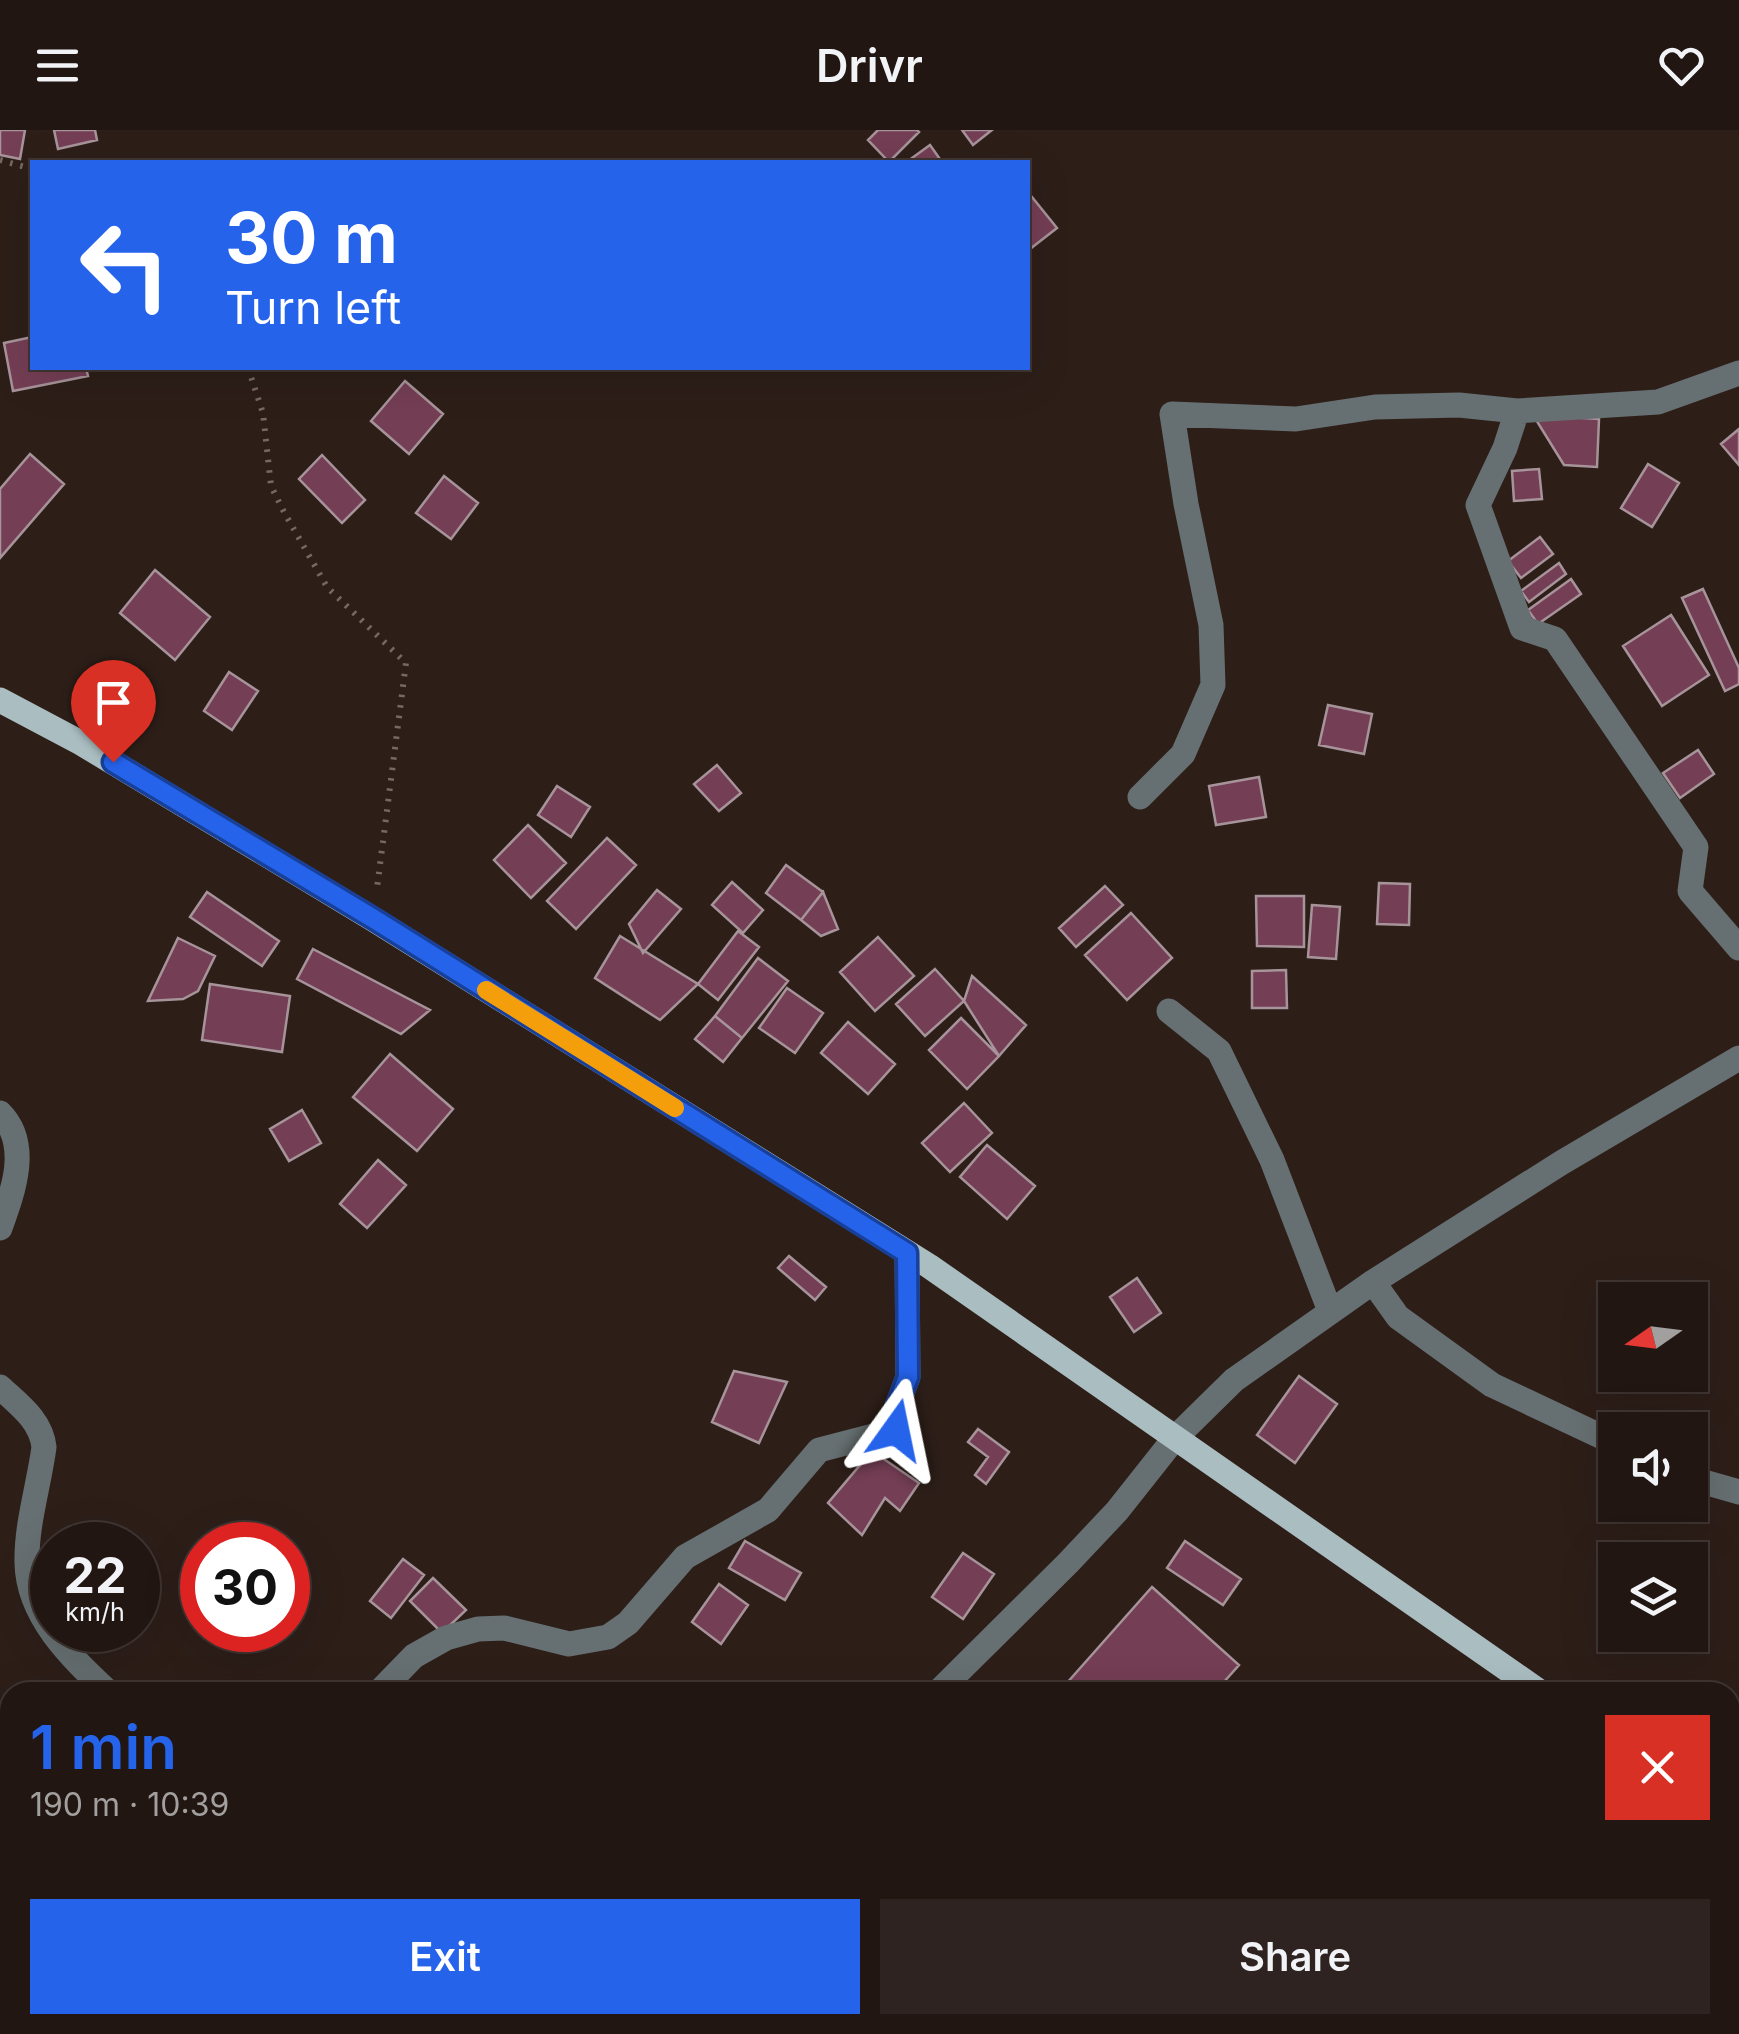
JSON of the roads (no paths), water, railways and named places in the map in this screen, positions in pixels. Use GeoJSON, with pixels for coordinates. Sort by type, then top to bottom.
{"type":"FeatureCollection","features":[{"type":"Feature","properties":{"kind":"main road"},"geometry":{"type":"LineString","coordinates":[[0,700],[80,743],[374,919],[907,1253],[1526,1682]]}},
{"type":"Feature","properties":{"kind":"street"},"geometry":{"type":"LineString","coordinates":[[1140,796],[1183,754],[1214,685],[1211,625],[1172,414],[1296,419],[1375,407],[1459,405],[1517,411],[1658,402],[1739,373]]}},
{"type":"Feature","properties":{"kind":"street"},"geometry":{"type":"LineString","coordinates":[[1517,411],[1478,506],[1522,628],[1556,640],[1675,815],[1696,847],[1690,891],[1739,948]]}},
{"type":"Feature","properties":{"kind":"street"},"geometry":{"type":"LineString","coordinates":[[1169,1011],[1219,1050],[1272,1160],[1330,1311]]}},
{"type":"Feature","properties":{"kind":"street"},"geometry":{"type":"LineString","coordinates":[[948,1682],[1104,1524],[1174,1439],[1234,1380],[1373,1282],[1560,1163],[1739,1058]]}},
{"type":"Feature","properties":{"kind":"street"},"geometry":{"type":"LineString","coordinates":[[0,1113],[10,1123],[17,1150],[15,1186],[0,1228]]}},
{"type":"Feature","properties":{"kind":"street"},"geometry":{"type":"LineString","coordinates":[[389,1682],[414,1656],[446,1638],[478,1629],[504,1628],[569,1644],[608,1637],[628,1622],[685,1557],[768,1510],[820,1450],[896,1430],[896,1409],[908,1377],[907,1253]]}},
{"type":"Feature","properties":{"kind":"street"},"geometry":{"type":"LineString","coordinates":[[1373,1282],[1398,1317],[1492,1385],[1598,1434]]}},
{"type":"Feature","properties":{"kind":"street"},"geometry":{"type":"LineString","coordinates":[[0,1387],[37,1422],[43,1435],[27,1563],[33,1595],[66,1652],[98,1682]]}},
{"type":"Feature","properties":{"kind":"street"},"geometry":{"type":"LineString","coordinates":[[1708,1483],[1739,1492]]}}]}
